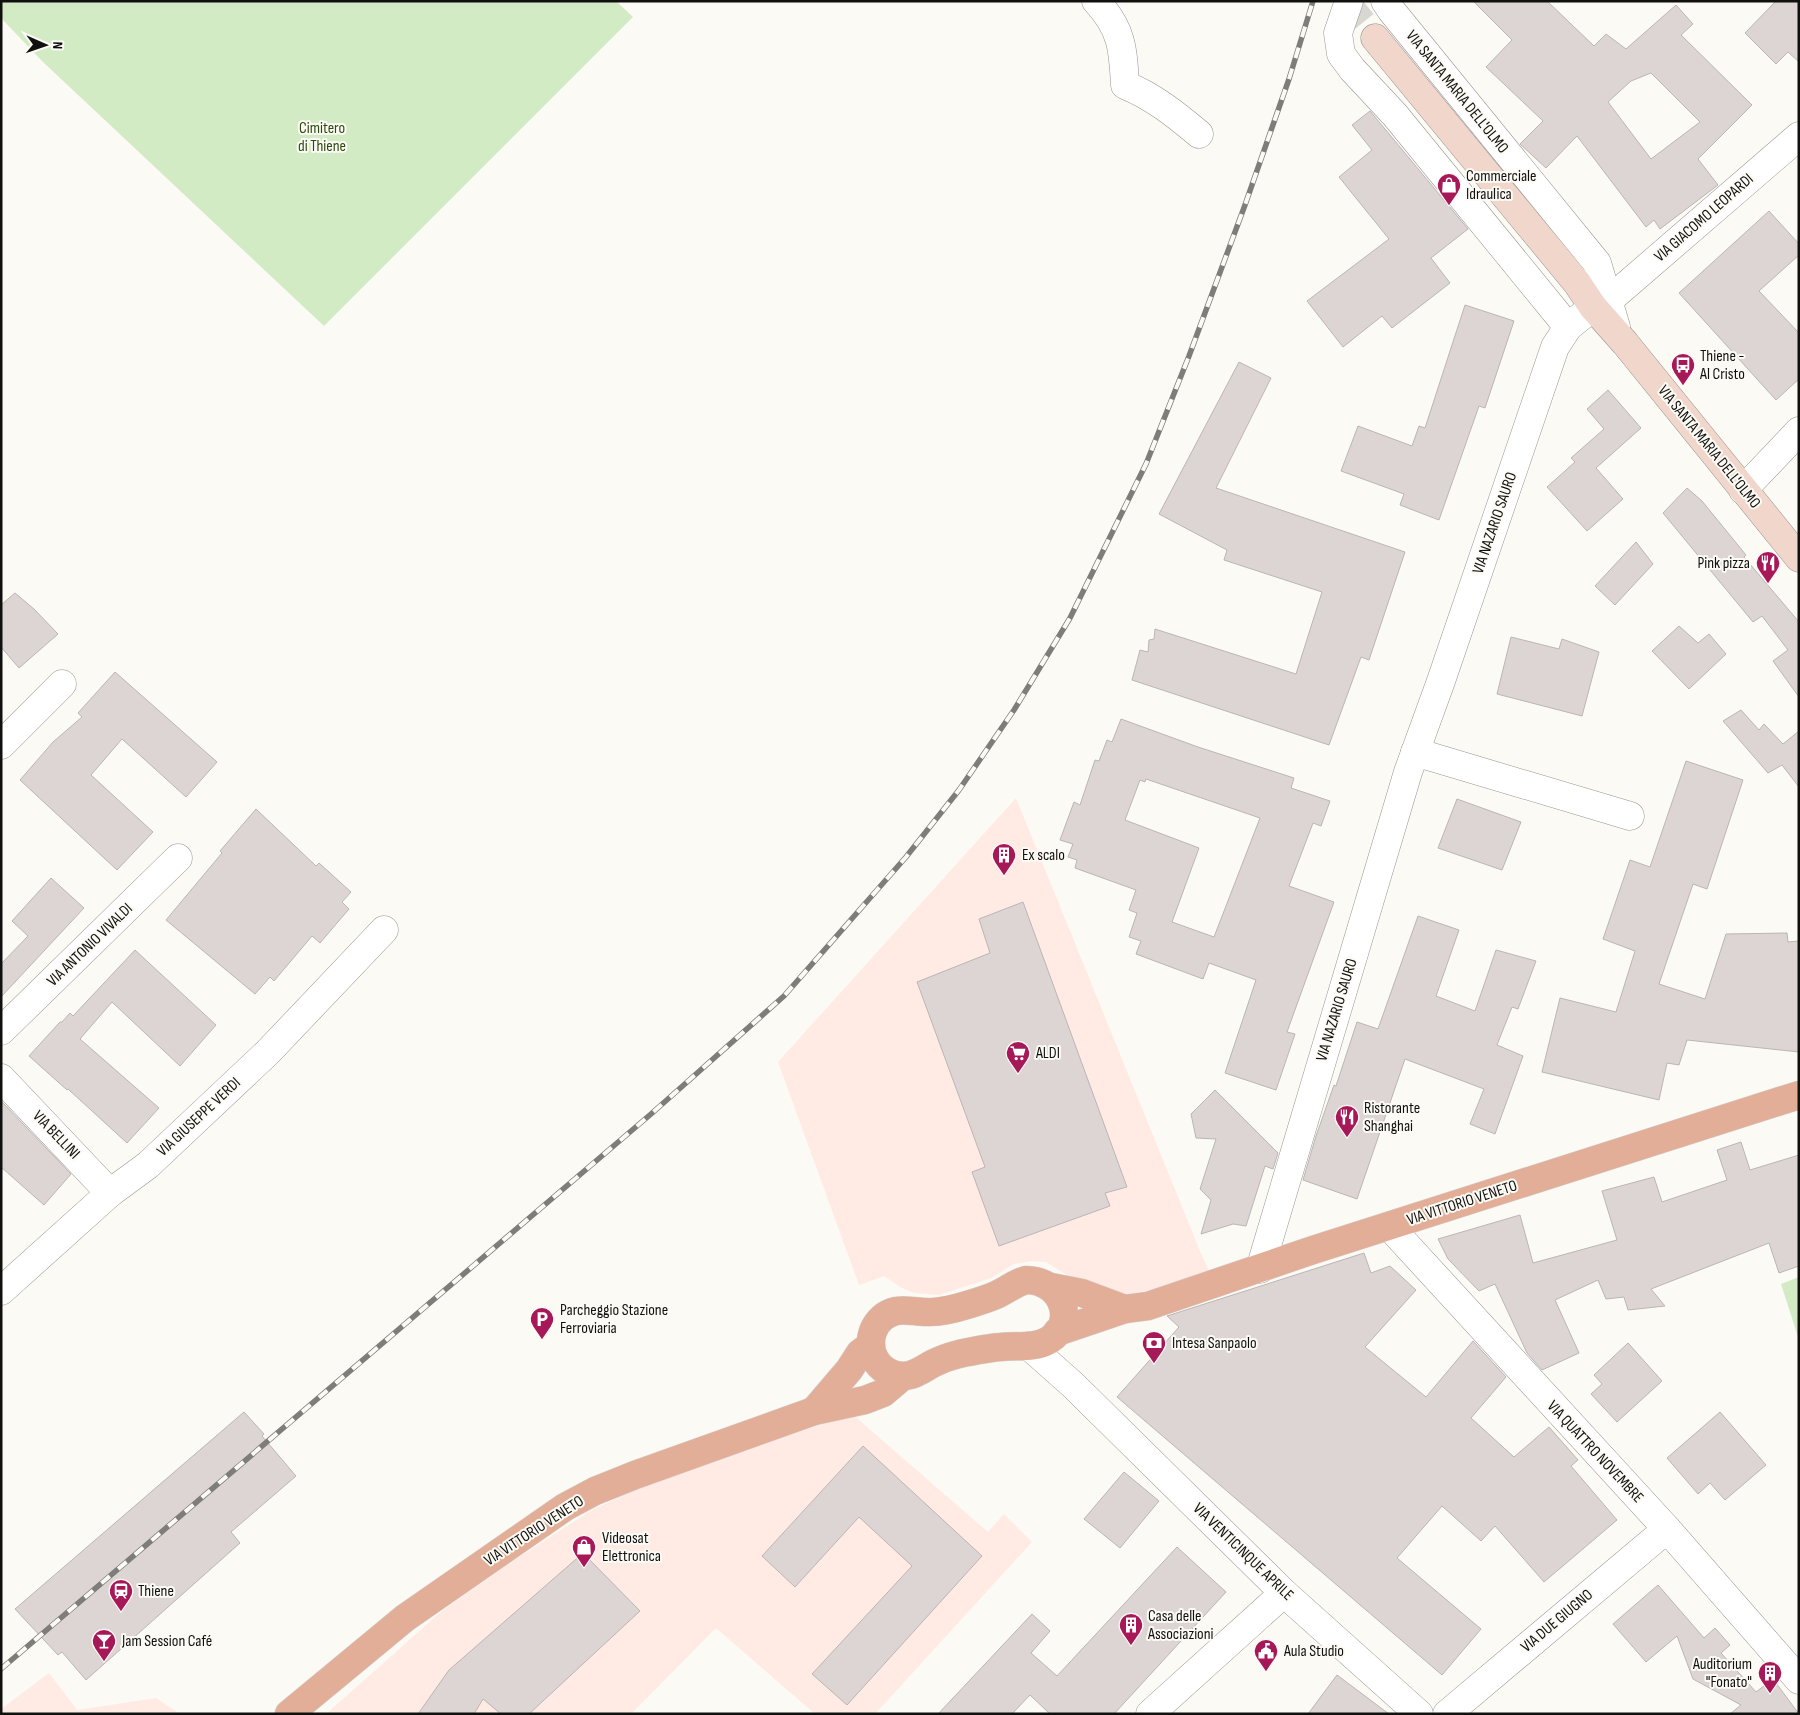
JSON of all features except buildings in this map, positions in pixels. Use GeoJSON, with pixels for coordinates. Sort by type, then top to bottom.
{"type":"FeatureCollection","features":[{"type":"Feature","properties":{"kind":"main road","name":"VIA SANTA MARIA DELL'OLMO"},"geometry":{"type":"LineString","coordinates":[[1375,38],[1577,283],[1601,304],[1619,335],[1799,558]]}},
{"type":"Feature","properties":{"kind":"main road","name":"VIA VITTORIO VENETO"},"geometry":{"type":"LineString","coordinates":[[289,1714],[405,1618],[565,1507],[595,1491],[814,1411],[865,1400],[883,1392],[903,1376],[914,1374],[944,1358],[1046,1338],[1125,1310],[1148,1306],[1389,1226],[1799,1095]]}},
{"type":"Feature","properties":{"kind":"main road","name":"VIA VITTORIO VENETO"},"geometry":{"type":"LineString","coordinates":[[814,1411],[849,1370],[860,1352],[871,1345],[875,1326],[887,1315],[895,1311],[941,1312],[995,1296],[1013,1285],[1026,1280],[1039,1281],[1051,1287],[1082,1293],[1125,1310]]}},
{"type":"Feature","properties":{"kind":"main road"},"geometry":{"type":"LineString","coordinates":[[1046,1338],[1062,1319],[1062,1305],[1059,1296],[1051,1287]]}},
{"type":"Feature","properties":{"kind":"main road"},"geometry":{"type":"LineString","coordinates":[[871,1345],[873,1356],[880,1366],[887,1372],[903,1376]]}},
{"type":"Feature","properties":{"kind":"street"},"geometry":{"type":"LineString","coordinates":[[1096,1],[1113,21],[1121,40],[1125,85],[1144,92],[1158,101],[1199,134]]}},
{"type":"Feature","properties":{"kind":"street","name":"VIA SANTA MARIA DELL'OLMO"},"geometry":{"type":"LineString","coordinates":[[1568,328],[1395,115],[1341,54],[1338,33],[1367,3],[1597,263],[1601,304]]}},
{"type":"Feature","properties":{"kind":"street","name":"VIA GIACOMO LEOPARDI"},"geometry":{"type":"LineString","coordinates":[[1601,304],[1799,136]]}},
{"type":"Feature","properties":{"kind":"street","name":"VIA NAZARIO SAURO"},"geometry":{"type":"LineString","coordinates":[[1260,1269],[1415,752],[1555,347],[1568,328],[1601,304]]}},
{"type":"Feature","properties":{"kind":"street"},"geometry":{"type":"LineString","coordinates":[[1743,490],[1799,431]]}},
{"type":"Feature","properties":{"kind":"street"},"geometry":{"type":"LineString","coordinates":[[1,745],[62,684]]}},
{"type":"Feature","properties":{"kind":"street"},"geometry":{"type":"LineString","coordinates":[[1415,752],[1630,816]]}},
{"type":"Feature","properties":{"kind":"street","name":"VIA ANTONIO VIVALDI"},"geometry":{"type":"LineString","coordinates":[[1,1031],[178,858]]}},
{"type":"Feature","properties":{"kind":"street","name":"VIA GIUSEPPE VERDI"},"geometry":{"type":"LineString","coordinates":[[1,1291],[110,1192],[148,1165],[268,1052],[384,930]]}},
{"type":"Feature","properties":{"kind":"street","name":"VIA BELLINI"},"geometry":{"type":"LineString","coordinates":[[1,1078],[110,1192]]}},
{"type":"Feature","properties":{"kind":"street","name":"VIA QUATTRO NOVEMBRE"},"geometry":{"type":"LineString","coordinates":[[1389,1226],[1667,1529],[1799,1680]]}},
{"type":"Feature","properties":{"kind":"street","name":"VIA VENTICINQUE APRILE"},"geometry":{"type":"LineString","coordinates":[[1046,1338],[1073,1385],[1284,1593],[1419,1714]]}},
{"type":"Feature","properties":{"kind":"street","name":"VIA DUE GIUGNO"},"geometry":{"type":"LineString","coordinates":[[1447,1714],[1667,1529]]}},
{"type":"Feature","properties":{"kind":"street"},"geometry":{"type":"LineString","coordinates":[[1150,1714],[1284,1593]]}},
{"type":"Feature","properties":{"kind":"shaded area"},"geometry":{"type":"Polygon","coordinates":[[[1016,798],[1210,1273],[1158,1289],[1128,1294],[1099,1289],[1078,1282],[1046,1262],[1032,1261],[1014,1264],[991,1278],[939,1295],[914,1293],[902,1288],[884,1276],[859,1285],[778,1062],[1016,798]]]}},
{"type":"Feature","properties":{"kind":"shaded area"},"geometry":{"type":"Polygon","coordinates":[[[852,1414],[988,1532],[1004,1514],[1032,1542],[875,1714],[815,1714],[716,1628],[631,1714],[326,1714],[443,1610],[507,1565],[590,1511],[653,1481],[852,1414]]]}},
{"type":"Feature","properties":{"kind":"shaded area"},"geometry":{"type":"Polygon","coordinates":[[[49,1673],[77,1710],[156,1698],[180,1714],[1,1714],[1,1709],[49,1673]]]}},
{"type":"Feature","properties":{"kind":"green space","name":"Cimitero di Thiene"},"geometry":{"type":"Polygon","coordinates":[[[1,1],[616,1],[633,17],[324,326],[43,62],[1,18],[1,1]]]}},
{"type":"Feature","properties":{"kind":"green space"},"geometry":{"type":"Polygon","coordinates":[[[1799,1277],[1799,1340],[1781,1284],[1799,1277]]]}},
{"type":"Feature","properties":{"kind":"tunnel"},"geometry":{"type":"LineString","coordinates":[[1345,1],[1375,38]]}},
{"type":"Feature","properties":{"kind":"railway"},"geometry":{"type":"LineString","coordinates":[[1,1669],[651,1114],[784,996],[906,857],[959,790],[1014,710],[1070,618],[1146,464],[1189,356],[1245,205],[1289,79],[1313,1]]}},
{"type":"Feature","properties":{"kind":"place","name":"Commerciale Idraulica"},"geometry":{"type":"Point","coordinates":[1449,206]}},
{"type":"Feature","properties":{"kind":"place","name":"Thiene - Al Cristo"},"geometry":{"type":"Point","coordinates":[1683,386]}},
{"type":"Feature","properties":{"kind":"place","name":"Pink pizza"},"geometry":{"type":"Point","coordinates":[1768,584]}},
{"type":"Feature","properties":{"kind":"place","name":"Ex scalo"},"geometry":{"type":"Point","coordinates":[1004,876]}},
{"type":"Feature","properties":{"kind":"place","name":"ALDI"},"geometry":{"type":"Point","coordinates":[1018,1074]}},
{"type":"Feature","properties":{"kind":"place","name":"Ristorante Shanghai"},"geometry":{"type":"Point","coordinates":[1347,1138]}},
{"type":"Feature","properties":{"kind":"place","name":"Parcheggio Stazione Ferroviaria"},"geometry":{"type":"Point","coordinates":[542,1340]}},
{"type":"Feature","properties":{"kind":"place","name":"Intesa Sanpaolo"},"geometry":{"type":"Point","coordinates":[1154,1364]}},
{"type":"Feature","properties":{"kind":"place","name":"Videosat Elettronica"},"geometry":{"type":"Point","coordinates":[584,1568]}},
{"type":"Feature","properties":{"kind":"place","name":"Thiene"},"geometry":{"type":"Point","coordinates":[121,1612]}},
{"type":"Feature","properties":{"kind":"place","name":"Casa delle Associazioni"},"geometry":{"type":"Point","coordinates":[1131,1646]}},
{"type":"Feature","properties":{"kind":"place","name":"Jam Session Café"},"geometry":{"type":"Point","coordinates":[104,1662]}},
{"type":"Feature","properties":{"kind":"place","name":"Aula Studio"},"geometry":{"type":"Point","coordinates":[1266,1672]}},
{"type":"Feature","properties":{"kind":"place","name":"Auditorium \"Fonato\""},"geometry":{"type":"Point","coordinates":[1770,1694]}}]}
